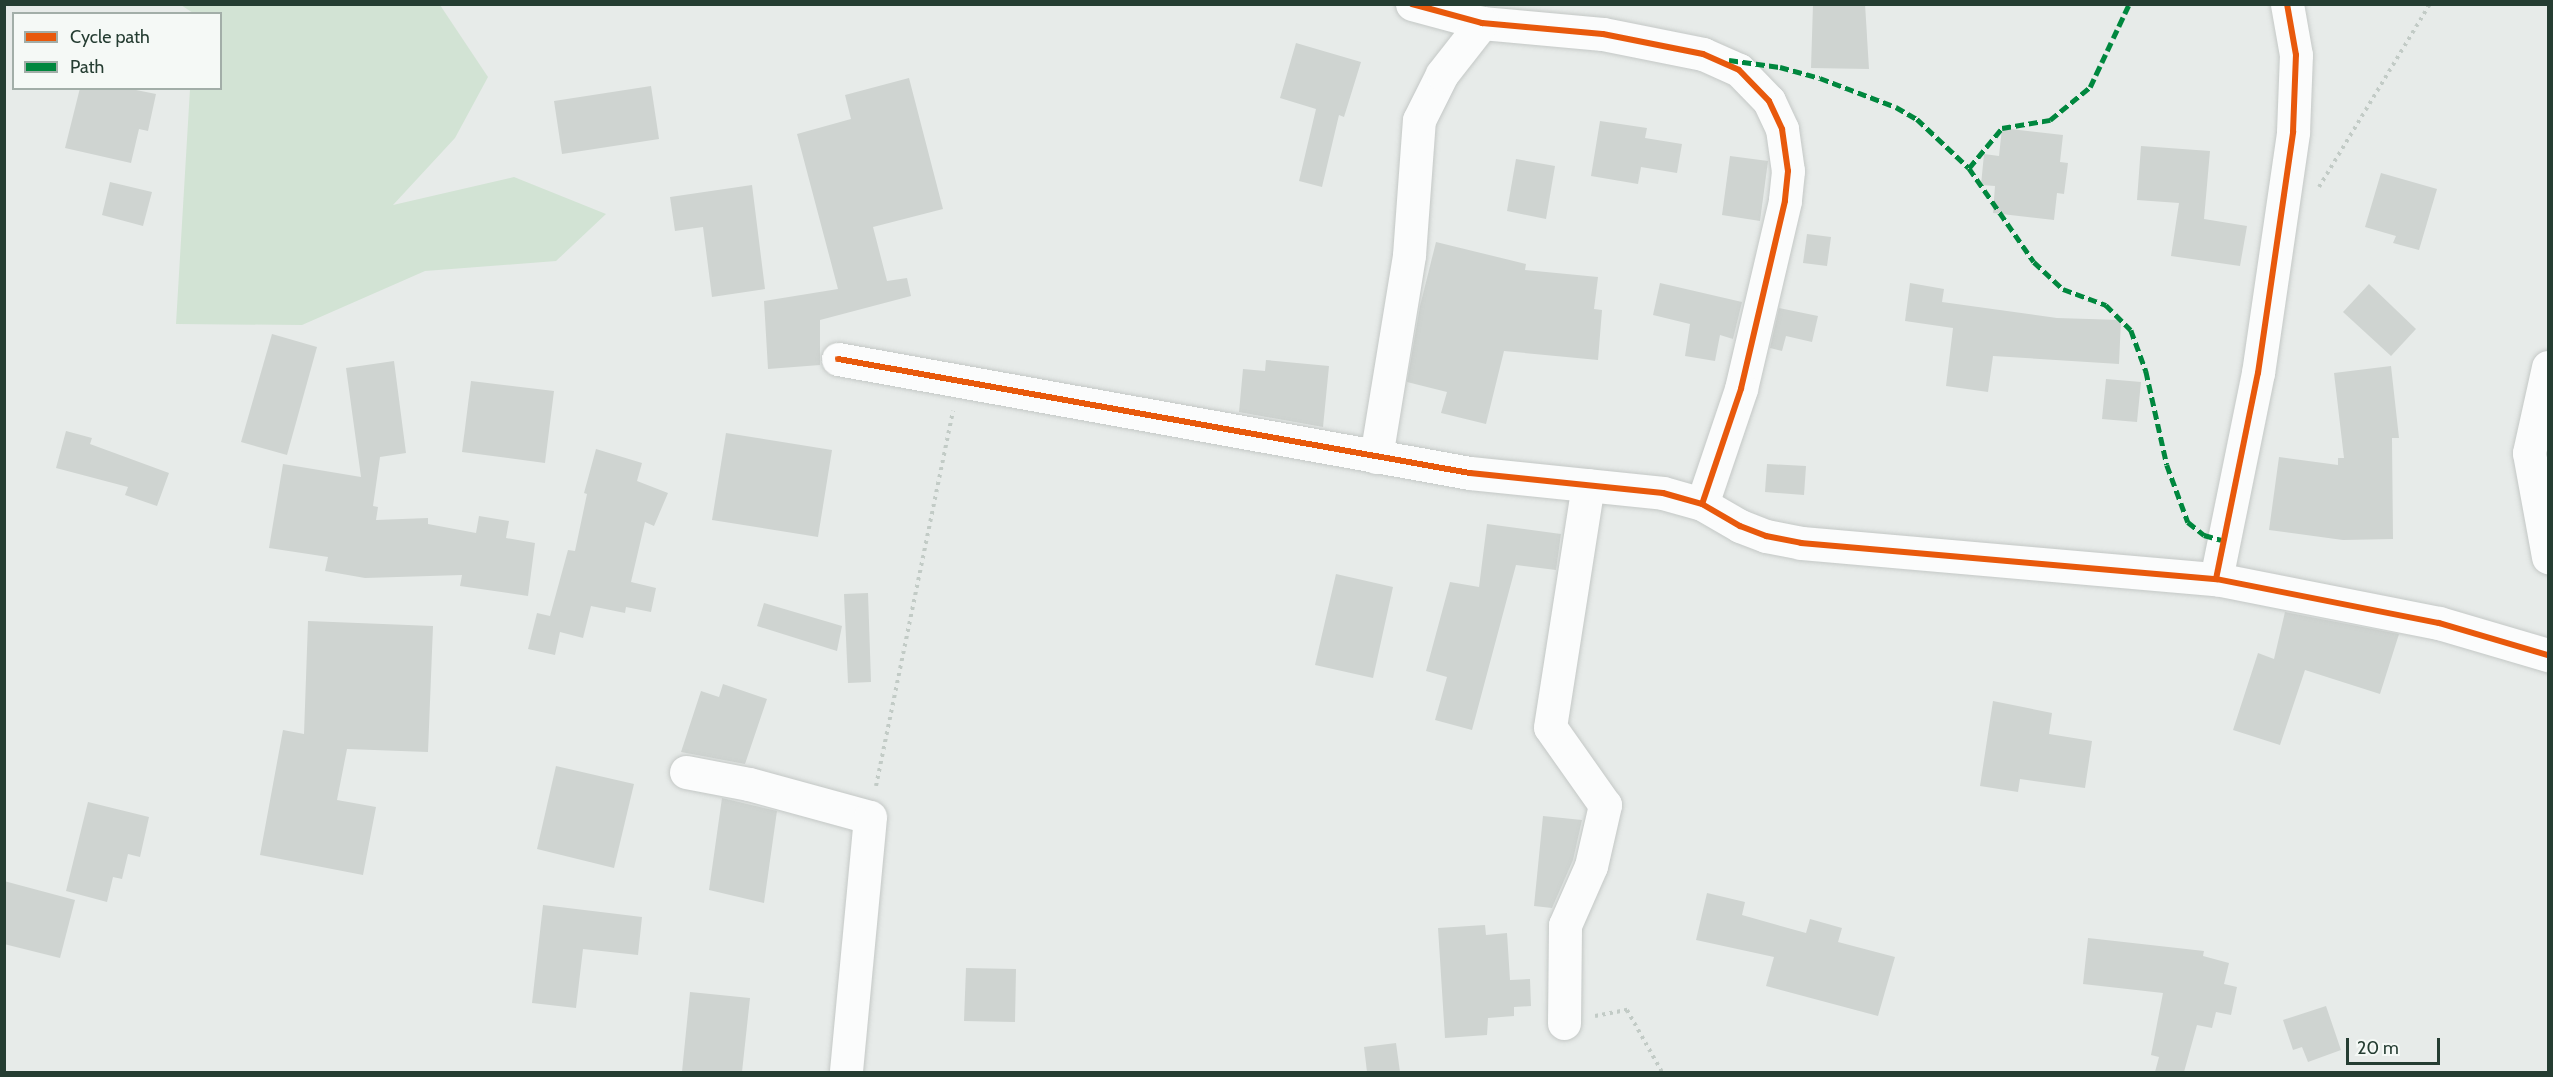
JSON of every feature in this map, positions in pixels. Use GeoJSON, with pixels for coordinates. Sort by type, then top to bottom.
{"type":"FeatureCollection","features":[{"type":"Feature","properties":{"kind":"street"},"geometry":{"type":"LineString","coordinates":[[1412,4],[1482,23],[1603,34],[1722,59],[1739,70],[1773,110],[1782,129],[1788,171],[1785,201],[1741,389],[1702,504]]}},
{"type":"Feature","properties":{"kind":"street"},"geometry":{"type":"LineString","coordinates":[[2216,579],[2258,373],[2293,132],[2296,55],[2287,4]]}},
{"type":"Feature","properties":{"kind":"street"},"geometry":{"type":"LineString","coordinates":[[1376,457],[1410,255],[1419,120],[1442,74],[1482,23]]}},
{"type":"Feature","properties":{"kind":"street"},"geometry":{"type":"LineString","coordinates":[[838,359],[960,378],[1470,473],[1654,491],[1702,504],[1740,526],[1801,543],[2216,579],[2439,623],[2548,655]]}},
{"type":"Feature","properties":{"kind":"street"},"geometry":{"type":"LineString","coordinates":[[2548,367],[2529,453],[2548,557]]}},
{"type":"Feature","properties":{"kind":"street"},"geometry":{"type":"LineString","coordinates":[[1564,1023],[1565,925],[1591,866],[1605,805],[1550,727],[1588,485]]}},
{"type":"Feature","properties":{"kind":"street"},"geometry":{"type":"LineString","coordinates":[[686,772],[749,784],[870,817],[846,1072]]}},
{"type":"Feature","properties":{"kind":"path"},"geometry":{"type":"LineString","coordinates":[[2314,193],[2366,114],[2430,4]]}},
{"type":"Feature","properties":{"kind":"path"},"geometry":{"type":"LineString","coordinates":[[870,817],[960,378]]}},
{"type":"Feature","properties":{"kind":"path"},"geometry":{"type":"LineString","coordinates":[[1564,1023],[1627,1010],[1662,1072]]}},
{"type":"Feature","properties":{"kind":"green space"},"geometry":{"type":"Polygon","coordinates":[[[181,5],[440,5],[488,77],[455,138],[393,205],[514,177],[606,214],[556,261],[425,271],[302,325],[176,324],[190,90],[222,90],[222,12],[192,12],[181,5]]]}},
{"type":"Feature","properties":{"kind":"building"},"geometry":{"type":"Polygon","coordinates":[[[1813,4],[1865,4],[1869,69],[1811,68],[1813,4]]]}},
{"type":"Feature","properties":{"kind":"building"},"geometry":{"type":"Polygon","coordinates":[[[1296,43],[1361,62],[1344,117],[1339,115],[1322,187],[1299,181],[1316,109],[1280,98],[1296,43]]]}},
{"type":"Feature","properties":{"kind":"building"},"geometry":{"type":"Polygon","coordinates":[[[909,78],[943,209],[873,227],[887,281],[907,278],[911,296],[820,320],[820,365],[768,369],[764,301],[838,289],[797,134],[851,119],[845,95],[909,78]]]}},
{"type":"Feature","properties":{"kind":"building"},"geometry":{"type":"Polygon","coordinates":[[[651,86],[659,139],[562,154],[554,101],[651,86]]]}},
{"type":"Feature","properties":{"kind":"building"},"geometry":{"type":"Polygon","coordinates":[[[80,90],[136,90],[156,94],[148,131],[139,129],[131,163],[65,148],[80,90]]]}},
{"type":"Feature","properties":{"kind":"building"},"geometry":{"type":"Polygon","coordinates":[[[1600,121],[1647,128],[1645,138],[1682,144],[1677,173],[1641,167],[1638,184],[1591,176],[1600,121]]]}},
{"type":"Feature","properties":{"kind":"building"},"geometry":{"type":"Polygon","coordinates":[[[2002,128],[2063,135],[2060,162],[2068,163],[2064,194],[2057,193],[2054,220],[1993,213],[1995,186],[1981,185],[1984,154],[1999,156],[2002,128]]]}},
{"type":"Feature","properties":{"kind":"building"},"geometry":{"type":"Polygon","coordinates":[[[2141,146],[2210,151],[2204,219],[2247,226],[2240,266],[2171,256],[2179,203],[2137,200],[2141,146]]]}},
{"type":"Feature","properties":{"kind":"building"},"geometry":{"type":"Polygon","coordinates":[[[1730,156],[1768,161],[1760,221],[1722,215],[1730,156]]]}},
{"type":"Feature","properties":{"kind":"building"},"geometry":{"type":"Polygon","coordinates":[[[1516,159],[1555,166],[1546,219],[1507,211],[1516,159]]]}},
{"type":"Feature","properties":{"kind":"building"},"geometry":{"type":"Polygon","coordinates":[[[2381,173],[2437,189],[2419,250],[2393,243],[2396,236],[2365,227],[2381,173]]]}},
{"type":"Feature","properties":{"kind":"building"},"geometry":{"type":"Polygon","coordinates":[[[110,182],[152,192],[143,226],[102,215],[110,182]]]}},
{"type":"Feature","properties":{"kind":"building"},"geometry":{"type":"Polygon","coordinates":[[[752,185],[765,289],[712,297],[703,227],[675,231],[670,197],[752,185]]]}},
{"type":"Feature","properties":{"kind":"building"},"geometry":{"type":"Polygon","coordinates":[[[1807,234],[1831,237],[1827,266],[1803,263],[1807,234]]]}},
{"type":"Feature","properties":{"kind":"building"},"geometry":{"type":"Polygon","coordinates":[[[1436,242],[1526,264],[1525,270],[1598,277],[1594,309],[1602,310],[1598,360],[1504,351],[1486,424],[1441,413],[1447,392],[1407,382],[1420,306],[1436,242]]]}},
{"type":"Feature","properties":{"kind":"building"},"geometry":{"type":"Polygon","coordinates":[[[1660,283],[1742,302],[1733,339],[1720,335],[1715,361],[1685,356],[1690,324],[1653,315],[1660,283]]]}},
{"type":"Feature","properties":{"kind":"building"},"geometry":{"type":"Polygon","coordinates":[[[1910,283],[1944,289],[1942,302],[2057,318],[2121,320],[2119,364],[1993,356],[1988,392],[1946,386],[1953,328],[1905,321],[1910,283]]]}},
{"type":"Feature","properties":{"kind":"building"},"geometry":{"type":"Polygon","coordinates":[[[2369,284],[2416,329],[2391,356],[2343,312],[2369,284]]]}},
{"type":"Feature","properties":{"kind":"building"},"geometry":{"type":"Polygon","coordinates":[[[1779,308],[1818,316],[1812,342],[1786,336],[1782,351],[1770,348],[1779,308]]]}},
{"type":"Feature","properties":{"kind":"building"},"geometry":{"type":"Polygon","coordinates":[[[272,334],[317,347],[287,455],[241,442],[272,334]]]}},
{"type":"Feature","properties":{"kind":"building"},"geometry":{"type":"Polygon","coordinates":[[[1266,360],[1329,366],[1323,427],[1239,412],[1243,369],[1265,371],[1266,360]]]}},
{"type":"Feature","properties":{"kind":"building"},"geometry":{"type":"Polygon","coordinates":[[[394,361],[406,453],[380,457],[373,506],[378,507],[376,520],[428,518],[428,524],[476,533],[479,516],[509,521],[506,538],[535,543],[528,596],[460,586],[462,575],[365,578],[325,571],[328,557],[269,548],[283,464],[361,477],[346,368],[394,361]]]}},
{"type":"Feature","properties":{"kind":"building"},"geometry":{"type":"Polygon","coordinates":[[[2391,366],[2399,438],[2392,438],[2393,539],[2343,540],[2269,530],[2279,457],[2338,465],[2338,458],[2344,458],[2334,373],[2391,366]]]}},
{"type":"Feature","properties":{"kind":"building"},"geometry":{"type":"Polygon","coordinates":[[[2106,379],[2141,382],[2137,422],[2102,419],[2106,379]]]}},
{"type":"Feature","properties":{"kind":"building"},"geometry":{"type":"Polygon","coordinates":[[[471,381],[554,391],[545,463],[462,452],[471,381]]]}},
{"type":"Feature","properties":{"kind":"building"},"geometry":{"type":"Polygon","coordinates":[[[66,431],[92,438],[90,444],[169,473],[157,506],[125,495],[128,487],[56,468],[66,431]]]}},
{"type":"Feature","properties":{"kind":"building"},"geometry":{"type":"Polygon","coordinates":[[[726,433],[832,450],[818,537],[712,520],[726,433]]]}},
{"type":"Feature","properties":{"kind":"building"},"geometry":{"type":"Polygon","coordinates":[[[596,449],[642,463],[637,481],[668,493],[654,526],[645,522],[631,582],[656,588],[651,612],[626,607],[625,613],[591,606],[583,638],[560,632],[555,655],[528,649],[537,613],[550,616],[568,550],[575,551],[587,494],[584,493],[596,449]]]}},
{"type":"Feature","properties":{"kind":"building"},"geometry":{"type":"Polygon","coordinates":[[[1767,464],[1806,466],[1804,495],[1765,492],[1767,464]]]}},
{"type":"Feature","properties":{"kind":"building"},"geometry":{"type":"Polygon","coordinates":[[[1487,524],[1561,534],[1556,570],[1516,565],[1472,730],[1435,720],[1447,677],[1426,671],[1450,582],[1479,587],[1487,524]]]}},
{"type":"Feature","properties":{"kind":"building"},"geometry":{"type":"Polygon","coordinates":[[[1336,574],[1393,587],[1373,678],[1315,665],[1336,574]]]}},
{"type":"Feature","properties":{"kind":"building"},"geometry":{"type":"Polygon","coordinates":[[[868,593],[871,682],[848,683],[844,594],[868,593]]]}},
{"type":"Feature","properties":{"kind":"building"},"geometry":{"type":"Polygon","coordinates":[[[764,603],[842,626],[837,651],[757,626],[764,603]]]}},
{"type":"Feature","properties":{"kind":"building"},"geometry":{"type":"Polygon","coordinates":[[[2285,612],[2399,634],[2380,694],[2305,670],[2280,745],[2233,730],[2258,653],[2274,659],[2285,612]]]}},
{"type":"Feature","properties":{"kind":"building"},"geometry":{"type":"Polygon","coordinates":[[[308,621],[433,626],[428,752],[347,749],[337,800],[376,807],[363,875],[260,855],[283,730],[304,734],[308,621]]]}},
{"type":"Feature","properties":{"kind":"building"},"geometry":{"type":"Polygon","coordinates":[[[723,684],[767,699],[745,764],[681,752],[701,691],[719,697],[723,684]]]}},
{"type":"Feature","properties":{"kind":"building"},"geometry":{"type":"Polygon","coordinates":[[[1993,701],[2052,713],[2049,734],[2092,741],[2085,788],[2020,779],[2018,792],[1980,786],[1993,701]]]}},
{"type":"Feature","properties":{"kind":"building"},"geometry":{"type":"Polygon","coordinates":[[[556,766],[634,784],[614,868],[537,849],[556,766]]]}},
{"type":"Feature","properties":{"kind":"building"},"geometry":{"type":"Polygon","coordinates":[[[722,798],[777,811],[764,903],[709,890],[722,798]]]}},
{"type":"Feature","properties":{"kind":"building"},"geometry":{"type":"Polygon","coordinates":[[[88,802],[149,817],[140,857],[128,854],[122,879],[113,877],[107,902],[66,891],[88,802]]]}},
{"type":"Feature","properties":{"kind":"building"},"geometry":{"type":"Polygon","coordinates":[[[1543,816],[1582,820],[1573,860],[1552,908],[1534,906],[1543,816]]]}},
{"type":"Feature","properties":{"kind":"building"},"geometry":{"type":"Polygon","coordinates":[[[4,881],[75,900],[60,958],[4,944],[4,881]]]}},
{"type":"Feature","properties":{"kind":"building"},"geometry":{"type":"Polygon","coordinates":[[[1707,893],[1745,902],[1742,915],[1806,933],[1810,919],[1842,928],[1838,942],[1895,957],[1878,1016],[1766,986],[1774,957],[1696,940],[1707,893]]]}},
{"type":"Feature","properties":{"kind":"building"},"geometry":{"type":"Polygon","coordinates":[[[543,905],[642,917],[638,955],[583,949],[576,1008],[532,1003],[543,905]]]}},
{"type":"Feature","properties":{"kind":"building"},"geometry":{"type":"Polygon","coordinates":[[[1485,925],[1486,935],[1507,933],[1510,980],[1530,979],[1531,1006],[1514,1007],[1514,1016],[1488,1018],[1487,1035],[1445,1038],[1438,928],[1485,925]]]}},
{"type":"Feature","properties":{"kind":"building"},"geometry":{"type":"Polygon","coordinates":[[[2088,938],[2204,951],[2203,956],[2229,963],[2224,984],[2237,987],[2231,1015],[2216,1012],[2212,1028],[2197,1025],[2184,1072],[2155,1072],[2159,1057],[2151,1055],[2163,993],[2083,984],[2088,938]]]}},
{"type":"Feature","properties":{"kind":"building"},"geometry":{"type":"Polygon","coordinates":[[[966,968],[1016,969],[1015,1022],[964,1021],[966,968]]]}},
{"type":"Feature","properties":{"kind":"building"},"geometry":{"type":"Polygon","coordinates":[[[690,992],[750,998],[742,1072],[682,1072],[690,992]]]}},
{"type":"Feature","properties":{"kind":"building"},"geometry":{"type":"Polygon","coordinates":[[[2326,1006],[2341,1050],[2308,1062],[2302,1047],[2293,1050],[2283,1020],[2326,1006]]]}},
{"type":"Feature","properties":{"kind":"building"},"geometry":{"type":"Polygon","coordinates":[[[1396,1043],[1400,1072],[1367,1072],[1364,1047],[1396,1043]]]}},
{"type":"Feature","properties":{"kind":"marked path"},"geometry":{"type":"LineString","coordinates":[[1969,168],[2002,128],[2050,120],[2090,87],[2129,4]]}},
{"type":"Feature","properties":{"kind":"marked path"},"geometry":{"type":"LineString","coordinates":[[1729,60],[1780,67],[1820,78],[1896,107],[1917,119],[1969,168],[2034,262],[2063,289],[2106,305],[2131,330],[2146,371],[2167,465],[2188,522],[2204,535],[2221,540]]}},
{"type":"Feature","properties":{"kind":"cycle path"},"geometry":{"type":"LineString","coordinates":[[1412,4],[1482,23],[1603,34],[1703,54],[1739,70],[1769,101],[1782,129],[1788,171],[1785,201],[1741,389],[1702,504]]}},
{"type":"Feature","properties":{"kind":"cycle path"},"geometry":{"type":"LineString","coordinates":[[2216,579],[2258,373],[2293,132],[2296,55],[2287,4]]}},
{"type":"Feature","properties":{"kind":"cycle path"},"geometry":{"type":"LineString","coordinates":[[838,359],[1470,473],[1663,493],[1702,504],[1740,526],[1766,536],[1801,543],[2216,579],[2439,623],[2548,655]]}}]}
